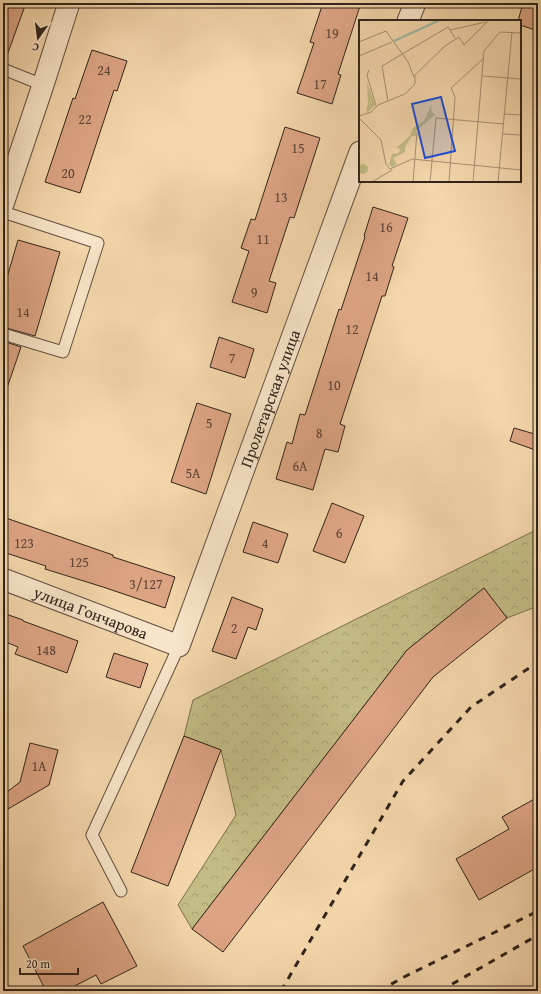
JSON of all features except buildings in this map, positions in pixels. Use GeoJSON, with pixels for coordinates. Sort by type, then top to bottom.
{"type":"FeatureCollection","features":[{"type":"Feature","properties":{"kind":"street"},"geometry":{"type":"LineString","coordinates":[[3,204],[69,3]]}},
{"type":"Feature","properties":{"kind":"street"},"geometry":{"type":"LineString","coordinates":[[408,20],[415,3]]}},
{"type":"Feature","properties":{"kind":"street","name":"Пролетарская улица"},"geometry":{"type":"LineString","coordinates":[[179,646],[359,155]]}},
{"type":"Feature","properties":{"kind":"street","name":"улица Гончарова"},"geometry":{"type":"LineString","coordinates":[[3,580],[179,646]]}},
{"type":"Feature","properties":{"kind":"lane"},"geometry":{"type":"LineString","coordinates":[[3,69],[43,85]]}},
{"type":"Feature","properties":{"kind":"lane"},"geometry":{"type":"LineString","coordinates":[[3,212],[98,244],[63,352],[3,334]]}},
{"type":"Feature","properties":{"kind":"lane"},"geometry":{"type":"LineString","coordinates":[[121,891],[92,835],[179,646]]}},
{"type":"Feature","properties":{"kind":"green space"},"geometry":{"type":"Polygon","coordinates":[[[538,529],[538,606],[507,618],[484,588],[407,650],[192,929],[178,905],[236,815],[221,750],[184,736],[193,700],[538,529]]]}},
{"type":"Feature","properties":{"kind":"railway"},"geometry":{"type":"LineString","coordinates":[[281,991],[403,781],[471,707],[538,662]]}},
{"type":"Feature","properties":{"kind":"railway"},"geometry":{"type":"LineString","coordinates":[[379,991],[404,977],[538,911]]}},
{"type":"Feature","properties":{"kind":"railway"},"geometry":{"type":"LineString","coordinates":[[440,991],[538,935]]}}]}
